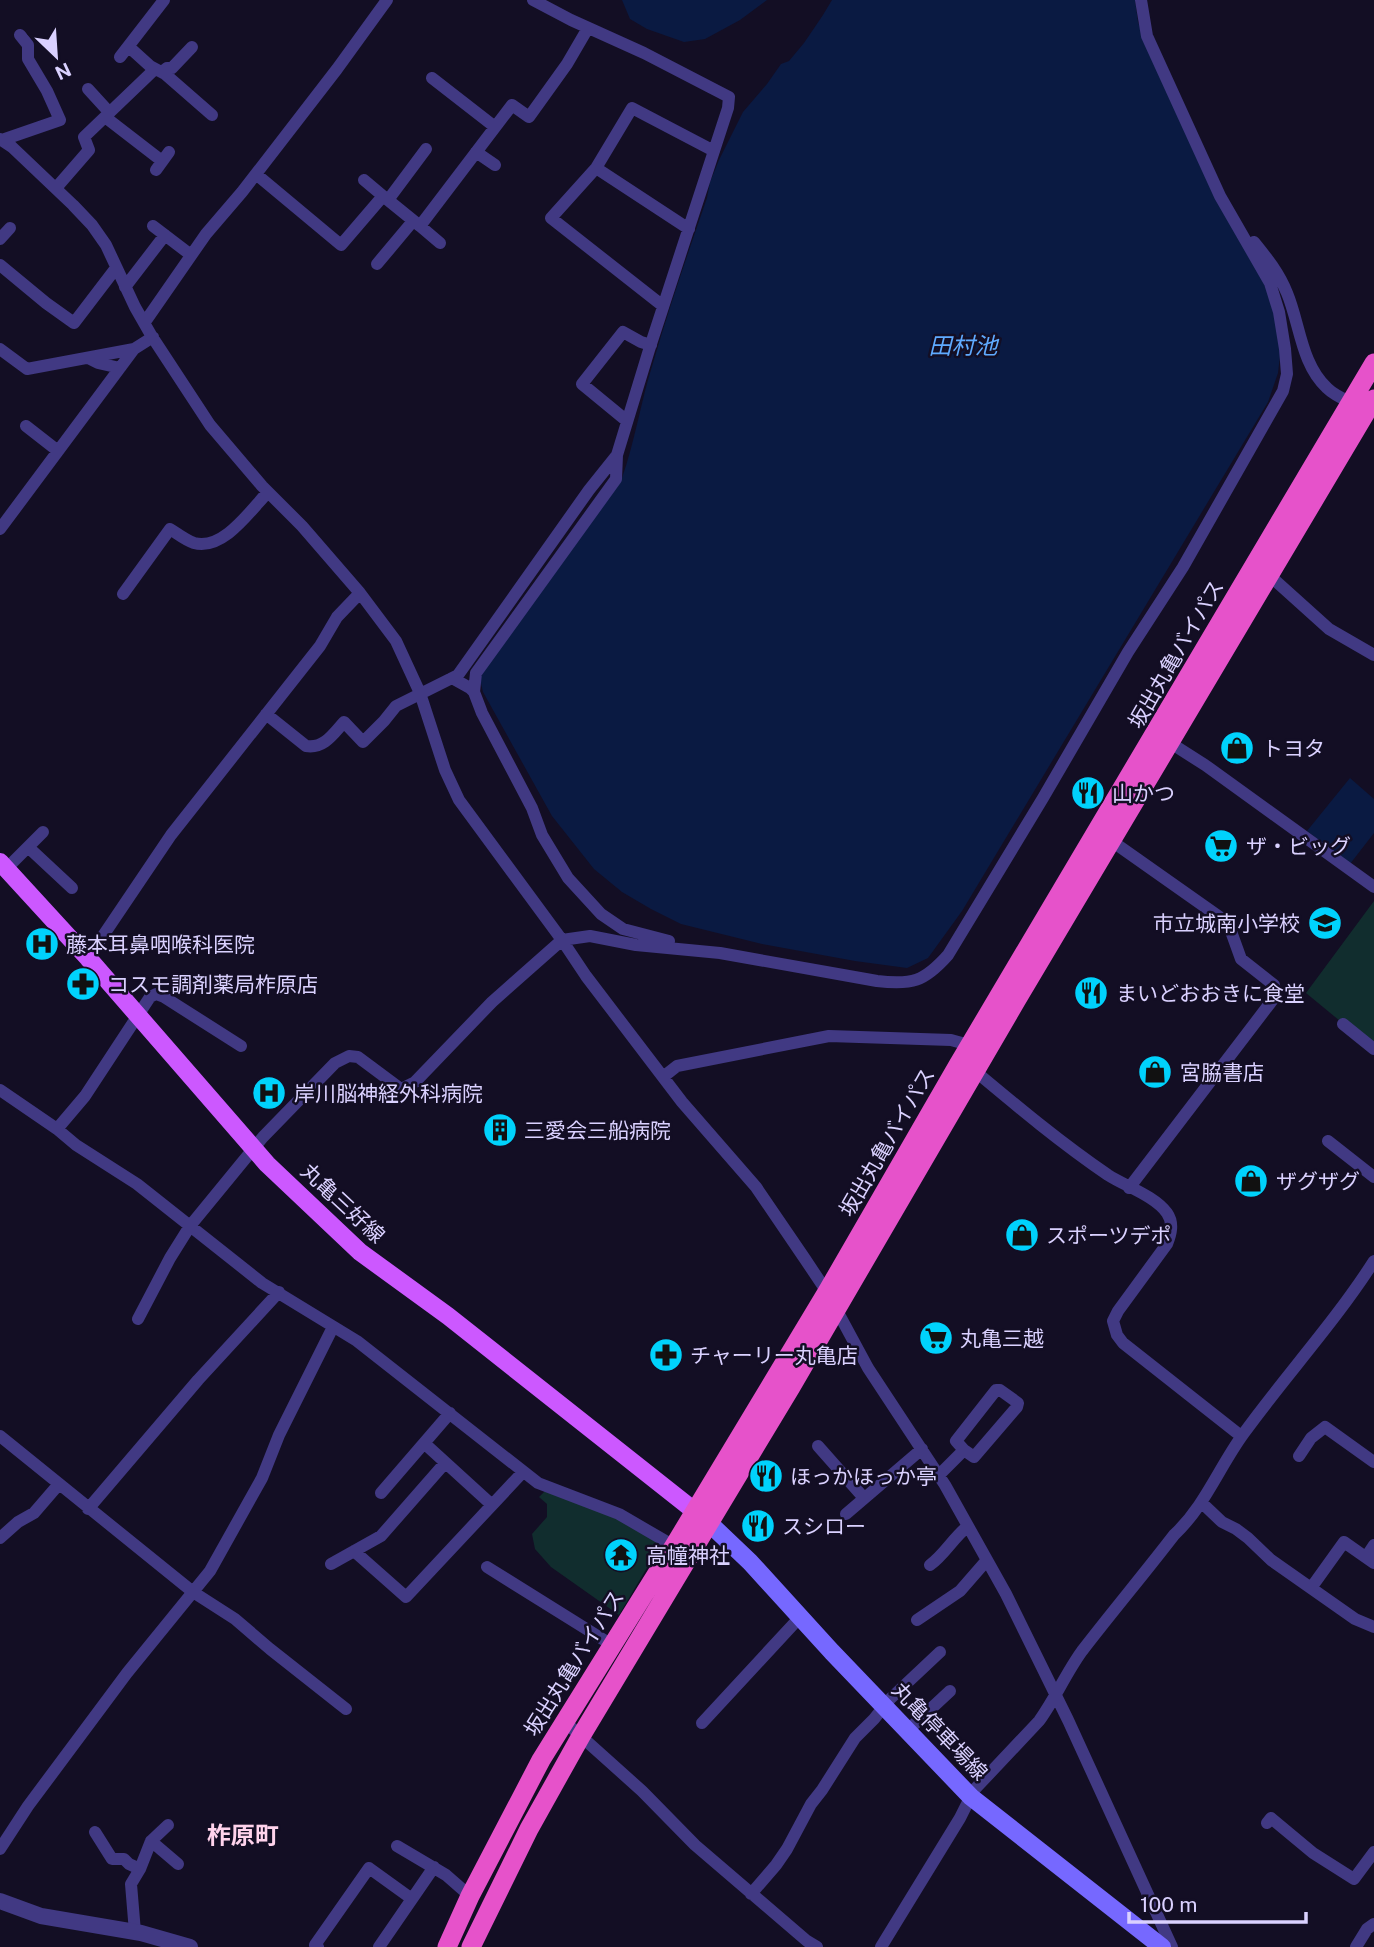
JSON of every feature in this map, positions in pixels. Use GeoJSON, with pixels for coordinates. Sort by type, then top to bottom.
{"type":"FeatureCollection","features":[{"type":"Feature","properties":{"kind":"highway","name":"坂出丸亀バイパス"},"geometry":{"type":"LineString","coordinates":[[447,1947],[512,1812],[564,1721],[674,1546],[701,1516],[837,1310],[975,1071],[1104,836],[1169,742],[1269,575],[1366,407],[1374,363]]}},
{"type":"Feature","properties":{"kind":"highway","name":"坂出丸亀バイパス"},"geometry":{"type":"LineString","coordinates":[[471,1947],[529,1829],[701,1516],[969,1045],[1104,836],[1366,407]]}},
{"type":"Feature","properties":{"kind":"main road","name":"丸亀三好線"},"geometry":{"type":"LineString","coordinates":[[3,865],[88,958],[267,1164],[360,1252],[448,1316],[701,1516]]}},
{"type":"Feature","properties":{"kind":"main road","name":"丸亀停車場線"},"geometry":{"type":"LineString","coordinates":[[701,1516],[750,1562],[971,1797],[1162,1947]]}},
{"type":"Feature","properties":{"kind":"street"},"geometry":{"type":"LineString","coordinates":[[164,0],[124,52],[158,70],[212,115]]}},
{"type":"Feature","properties":{"kind":"street"},"geometry":{"type":"LineString","coordinates":[[143,321],[206,234],[256,174],[387,0]]}},
{"type":"Feature","properties":{"kind":"street"},"geometry":{"type":"LineString","coordinates":[[533,0],[644,52],[729,96],[728,108],[627,421],[617,455],[616,479],[476,673],[474,692],[555,858],[568,878],[601,914],[623,929],[642,936],[720,953],[900,984],[913,982],[926,975],[948,955],[1128,652],[1183,567],[1283,391],[1287,374],[1285,349],[1279,312],[1270,283],[1220,197],[1147,36],[1141,0]]}},
{"type":"Feature","properties":{"kind":"street"},"geometry":{"type":"LineString","coordinates":[[377,264],[417,223],[512,104],[529,117],[567,64],[588,28]]}},
{"type":"Feature","properties":{"kind":"street"},"geometry":{"type":"LineString","coordinates":[[1,140],[60,120],[28,59],[28,46],[20,35]]}},
{"type":"Feature","properties":{"kind":"street"},"geometry":{"type":"LineString","coordinates":[[56,188],[89,150],[84,136],[158,70],[172,68],[192,47]]}},
{"type":"Feature","properties":{"kind":"street"},"geometry":{"type":"LineString","coordinates":[[432,78],[444,94],[495,127]]}},
{"type":"Feature","properties":{"kind":"street"},"geometry":{"type":"LineString","coordinates":[[88,89],[107,114],[162,161]]}},
{"type":"Feature","properties":{"kind":"street"},"geometry":{"type":"LineString","coordinates":[[663,306],[551,218],[596,168],[632,108],[714,151]]}},
{"type":"Feature","properties":{"kind":"street"},"geometry":{"type":"LineString","coordinates":[[1,140],[56,188],[92,225],[106,245],[143,321],[211,425],[360,593],[396,641],[420,693],[445,770],[459,800],[586,976],[663,1077],[756,1187],[827,1292],[869,1368],[939,1475],[1006,1594],[1172,1947]]}},
{"type":"Feature","properties":{"kind":"street"},"geometry":{"type":"LineString","coordinates":[[256,174],[341,245],[426,149]]}},
{"type":"Feature","properties":{"kind":"street"},"geometry":{"type":"LineString","coordinates":[[476,152],[495,165]]}},
{"type":"Feature","properties":{"kind":"street"},"geometry":{"type":"LineString","coordinates":[[596,168],[689,229]]}},
{"type":"Feature","properties":{"kind":"street"},"geometry":{"type":"LineString","coordinates":[[364,180],[440,243]]}},
{"type":"Feature","properties":{"kind":"street"},"geometry":{"type":"LineString","coordinates":[[153,226],[191,255]]}},
{"type":"Feature","properties":{"kind":"street"},"geometry":{"type":"LineString","coordinates":[[0,239],[10,228]]}},
{"type":"Feature","properties":{"kind":"street"},"geometry":{"type":"LineString","coordinates":[[1239,229],[1249,236],[1277,272],[1287,292],[1306,354],[1317,376],[1332,392],[1366,407]]}},
{"type":"Feature","properties":{"kind":"street"},"geometry":{"type":"LineString","coordinates":[[125,287],[164,235]]}},
{"type":"Feature","properties":{"kind":"street"},"geometry":{"type":"LineString","coordinates":[[0,265],[74,323],[116,268]]}},
{"type":"Feature","properties":{"kind":"street"},"geometry":{"type":"LineString","coordinates":[[627,421],[582,384],[623,332],[650,345]]}},
{"type":"Feature","properties":{"kind":"street"},"geometry":{"type":"LineString","coordinates":[[0,349],[26,369],[134,349],[153,337]]}},
{"type":"Feature","properties":{"kind":"street"},"geometry":{"type":"LineString","coordinates":[[0,529],[134,349]]}},
{"type":"Feature","properties":{"kind":"street"},"geometry":{"type":"LineString","coordinates":[[88,358],[120,368]]}},
{"type":"Feature","properties":{"kind":"street"},"geometry":{"type":"LineString","coordinates":[[26,426],[58,451]]}},
{"type":"Feature","properties":{"kind":"street"},"geometry":{"type":"LineString","coordinates":[[266,714],[306,746],[314,748],[322,745],[344,722],[363,742],[396,706],[458,675],[589,490],[617,455]]}},
{"type":"Feature","properties":{"kind":"street"},"geometry":{"type":"LineString","coordinates":[[122,594],[170,529],[196,543],[219,541],[268,492]]}},
{"type":"Feature","properties":{"kind":"street"},"geometry":{"type":"LineString","coordinates":[[1269,575],[1329,629],[1374,655]]}},
{"type":"Feature","properties":{"kind":"street"},"geometry":{"type":"LineString","coordinates":[[88,958],[171,835],[320,646],[337,617],[360,593]]}},
{"type":"Feature","properties":{"kind":"street"},"geometry":{"type":"LineString","coordinates":[[452,678],[474,692]]}},
{"type":"Feature","properties":{"kind":"street"},"geometry":{"type":"LineString","coordinates":[[1169,742],[1374,887]]}},
{"type":"Feature","properties":{"kind":"street"},"geometry":{"type":"LineString","coordinates":[[3,865],[43,832]]}},
{"type":"Feature","properties":{"kind":"street"},"geometry":{"type":"LineString","coordinates":[[1104,836],[1228,922],[1241,959],[1269,980],[1276,991],[1276,996],[1129,1188]]}},
{"type":"Feature","properties":{"kind":"street"},"geometry":{"type":"LineString","coordinates":[[28,847],[72,888]]}},
{"type":"Feature","properties":{"kind":"street"},"geometry":{"type":"LineString","coordinates":[[138,1318],[190,1226],[264,1137],[335,1063],[349,1056],[358,1057],[401,1089],[415,1082],[492,1002],[562,940],[590,936],[636,945],[720,953]]}},
{"type":"Feature","properties":{"kind":"street"},"geometry":{"type":"LineString","coordinates":[[58,1129],[85,1096],[150,997],[156,993],[241,1046]]}},
{"type":"Feature","properties":{"kind":"street"},"geometry":{"type":"LineString","coordinates":[[1343,1024],[1374,1049]]}},
{"type":"Feature","properties":{"kind":"street"},"geometry":{"type":"LineString","coordinates":[[663,1077],[677,1066],[829,1036],[951,1040],[969,1045]]}},
{"type":"Feature","properties":{"kind":"street"},"geometry":{"type":"LineString","coordinates":[[975,1071],[1066,1146],[1159,1205],[1168,1214],[1171,1224],[1167,1244],[1118,1311],[1113,1321],[1117,1335],[1123,1343],[1241,1436]]}},
{"type":"Feature","properties":{"kind":"street"},"geometry":{"type":"LineString","coordinates":[[0,1090],[136,1184],[262,1283],[357,1341],[538,1483],[620,1514],[674,1546]]}},
{"type":"Feature","properties":{"kind":"street"},"geometry":{"type":"LineString","coordinates":[[1328,1141],[1374,1177]]}},
{"type":"Feature","properties":{"kind":"street"},"geometry":{"type":"LineString","coordinates":[[881,1947],[974,1790],[1039,1721],[1082,1651],[1174,1535],[1189,1521],[1241,1436],[1339,1312],[1374,1261]]}},
{"type":"Feature","properties":{"kind":"street"},"geometry":{"type":"LineString","coordinates":[[88,1509],[198,1380],[279,1292]]}},
{"type":"Feature","properties":{"kind":"street"},"geometry":{"type":"LineString","coordinates":[[0,1849],[44,1784],[127,1673],[210,1571],[262,1478],[279,1435],[333,1327]]}},
{"type":"Feature","properties":{"kind":"street"},"geometry":{"type":"LineString","coordinates":[[996,1390],[1018,1403],[974,1457],[964,1450],[956,1441],[996,1390]]}},
{"type":"Feature","properties":{"kind":"street"},"geometry":{"type":"LineString","coordinates":[[381,1493],[450,1413]]}},
{"type":"Feature","properties":{"kind":"street"},"geometry":{"type":"LineString","coordinates":[[1299,1456],[1311,1438],[1325,1427],[1374,1462]]}},
{"type":"Feature","properties":{"kind":"street"},"geometry":{"type":"LineString","coordinates":[[0,1436],[193,1592],[235,1619],[346,1709]]}},
{"type":"Feature","properties":{"kind":"street"},"geometry":{"type":"LineString","coordinates":[[424,1443],[492,1506]]}},
{"type":"Feature","properties":{"kind":"street"},"geometry":{"type":"LineString","coordinates":[[818,1446],[864,1498]]}},
{"type":"Feature","properties":{"kind":"street"},"geometry":{"type":"LineString","coordinates":[[846,1514],[922,1448]]}},
{"type":"Feature","properties":{"kind":"street"},"geometry":{"type":"LineString","coordinates":[[939,1475],[964,1450]]}},
{"type":"Feature","properties":{"kind":"street"},"geometry":{"type":"LineString","coordinates":[[331,1563],[381,1536],[445,1463]]}},
{"type":"Feature","properties":{"kind":"street"},"geometry":{"type":"LineString","coordinates":[[354,1551],[406,1597],[523,1472]]}},
{"type":"Feature","properties":{"kind":"street"},"geometry":{"type":"LineString","coordinates":[[0,1538],[18,1522],[34,1513],[59,1484]]}},
{"type":"Feature","properties":{"kind":"street"},"geometry":{"type":"LineString","coordinates":[[1202,1503],[1222,1522],[1242,1533],[1271,1560],[1355,1619],[1374,1627]]}},
{"type":"Feature","properties":{"kind":"street"},"geometry":{"type":"LineString","coordinates":[[930,1565],[941,1557],[956,1536],[968,1527]]}},
{"type":"Feature","properties":{"kind":"street"},"geometry":{"type":"LineString","coordinates":[[1311,1588],[1344,1542],[1370,1560],[1374,1545]]}},
{"type":"Feature","properties":{"kind":"street"},"geometry":{"type":"LineString","coordinates":[[917,1620],[960,1591],[987,1560]]}},
{"type":"Feature","properties":{"kind":"street"},"geometry":{"type":"LineString","coordinates":[[487,1567],[612,1645]]}},
{"type":"Feature","properties":{"kind":"street"},"geometry":{"type":"LineString","coordinates":[[702,1723],[801,1616]]}},
{"type":"Feature","properties":{"kind":"street"},"geometry":{"type":"LineString","coordinates":[[751,1894],[782,1857],[811,1804],[855,1738],[890,1699],[940,1652]]}},
{"type":"Feature","properties":{"kind":"street"},"geometry":{"type":"LineString","coordinates":[[907,1731],[950,1691]]}},
{"type":"Feature","properties":{"kind":"street"},"geometry":{"type":"LineString","coordinates":[[564,1721],[642,1791],[695,1846],[817,1947]]}},
{"type":"Feature","properties":{"kind":"street"},"geometry":{"type":"LineString","coordinates":[[1267,1823],[1271,1818],[1313,1853],[1354,1879],[1374,1852]]}},
{"type":"Feature","properties":{"kind":"street"},"geometry":{"type":"LineString","coordinates":[[135,1932],[131,1884],[140,1869],[150,1841],[168,1825]]}},
{"type":"Feature","properties":{"kind":"street"},"geometry":{"type":"LineString","coordinates":[[95,1832],[112,1859],[124,1859],[140,1869]]}},
{"type":"Feature","properties":{"kind":"street"},"geometry":{"type":"LineString","coordinates":[[150,1841],[178,1864]]}},
{"type":"Feature","properties":{"kind":"street"},"geometry":{"type":"LineString","coordinates":[[397,1846],[446,1875],[470,1896]]}},
{"type":"Feature","properties":{"kind":"street"},"geometry":{"type":"LineString","coordinates":[[379,1947],[433,1867]]}},
{"type":"Feature","properties":{"kind":"street"},"geometry":{"type":"LineString","coordinates":[[318,1947],[315,1945],[369,1868],[412,1899]]}},
{"type":"Feature","properties":{"kind":"street"},"geometry":{"type":"LineString","coordinates":[[0,1900],[41,1916],[135,1932],[190,1947]]}},
{"type":"Feature","properties":{"kind":"street"},"geometry":{"type":"LineString","coordinates":[[1356,1947],[1374,1924]]}},
{"type":"Feature","properties":{"kind":"green space"},"geometry":{"type":"Polygon","coordinates":[[[1374,901],[1374,1049],[1306,993],[1374,901]]]}},
{"type":"Feature","properties":{"kind":"green space"},"geometry":{"type":"Polygon","coordinates":[[[546,1490],[615,1517],[661,1544],[619,1615],[551,1567],[535,1549],[532,1534],[547,1517],[547,1504],[539,1497],[546,1490]]]}},
{"type":"Feature","properties":{"kind":"water"},"geometry":{"type":"Polygon","coordinates":[[[622,0],[767,0],[740,20],[705,39],[684,42],[647,29],[630,19],[622,0]]]}},
{"type":"Feature","properties":{"kind":"water","name":"田村池"},"geometry":{"type":"Polygon","coordinates":[[[832,0],[1135,0],[1138,22],[1148,51],[1274,304],[1282,339],[1278,373],[1268,402],[962,911],[928,958],[907,968],[762,944],[681,924],[622,892],[594,869],[552,816],[483,692],[480,679],[485,666],[622,478],[659,342],[719,160],[743,112],[781,64],[789,61],[804,43],[832,0]]]}},
{"type":"Feature","properties":{"kind":"water"},"geometry":{"type":"Polygon","coordinates":[[[1350,778],[1374,799],[1374,833],[1350,864],[1307,831],[1350,778]]]}},
{"type":"Feature","properties":{"kind":"place","name":"トヨタ"},"geometry":{"type":"Point","coordinates":[1237,748]}},
{"type":"Feature","properties":{"kind":"place","name":"山かつ"},"geometry":{"type":"Point","coordinates":[1088,793]}},
{"type":"Feature","properties":{"kind":"place","name":"ザ・ビッグ"},"geometry":{"type":"Point","coordinates":[1221,846]}},
{"type":"Feature","properties":{"kind":"place","name":"市立城南小学校"},"geometry":{"type":"Point","coordinates":[1325,923]}},
{"type":"Feature","properties":{"kind":"place","name":"藤本耳鼻咽喉科医院"},"geometry":{"type":"Point","coordinates":[42,944]}},
{"type":"Feature","properties":{"kind":"place","name":"コスモ調剤薬局柞原店"},"geometry":{"type":"Point","coordinates":[83,984]}},
{"type":"Feature","properties":{"kind":"place","name":"まいどおおきに食堂"},"geometry":{"type":"Point","coordinates":[1091,993]}},
{"type":"Feature","properties":{"kind":"place","name":"宮脇書店"},"geometry":{"type":"Point","coordinates":[1155,1072]}},
{"type":"Feature","properties":{"kind":"place","name":"岸川脳神経外科病院"},"geometry":{"type":"Point","coordinates":[269,1093]}},
{"type":"Feature","properties":{"kind":"place","name":"三愛会三船病院"},"geometry":{"type":"Point","coordinates":[500,1130]}},
{"type":"Feature","properties":{"kind":"place","name":"ザグザグ"},"geometry":{"type":"Point","coordinates":[1251,1181]}},
{"type":"Feature","properties":{"kind":"place","name":"スポーツデポ"},"geometry":{"type":"Point","coordinates":[1022,1235]}},
{"type":"Feature","properties":{"kind":"place","name":"丸亀三越"},"geometry":{"type":"Point","coordinates":[936,1338]}},
{"type":"Feature","properties":{"kind":"place","name":"チャーリー丸亀店"},"geometry":{"type":"Point","coordinates":[666,1355]}},
{"type":"Feature","properties":{"kind":"place","name":"ほっかほっか亭"},"geometry":{"type":"Point","coordinates":[766,1476]}},
{"type":"Feature","properties":{"kind":"place","name":"スシロー"},"geometry":{"type":"Point","coordinates":[758,1526]}},
{"type":"Feature","properties":{"kind":"place","name":"高幢神社"},"geometry":{"type":"Point","coordinates":[621,1555]}},
{"type":"Feature","properties":{"kind":"district","name":"柞原町"},"geometry":{"type":"Point","coordinates":[243,1835]}}]}
